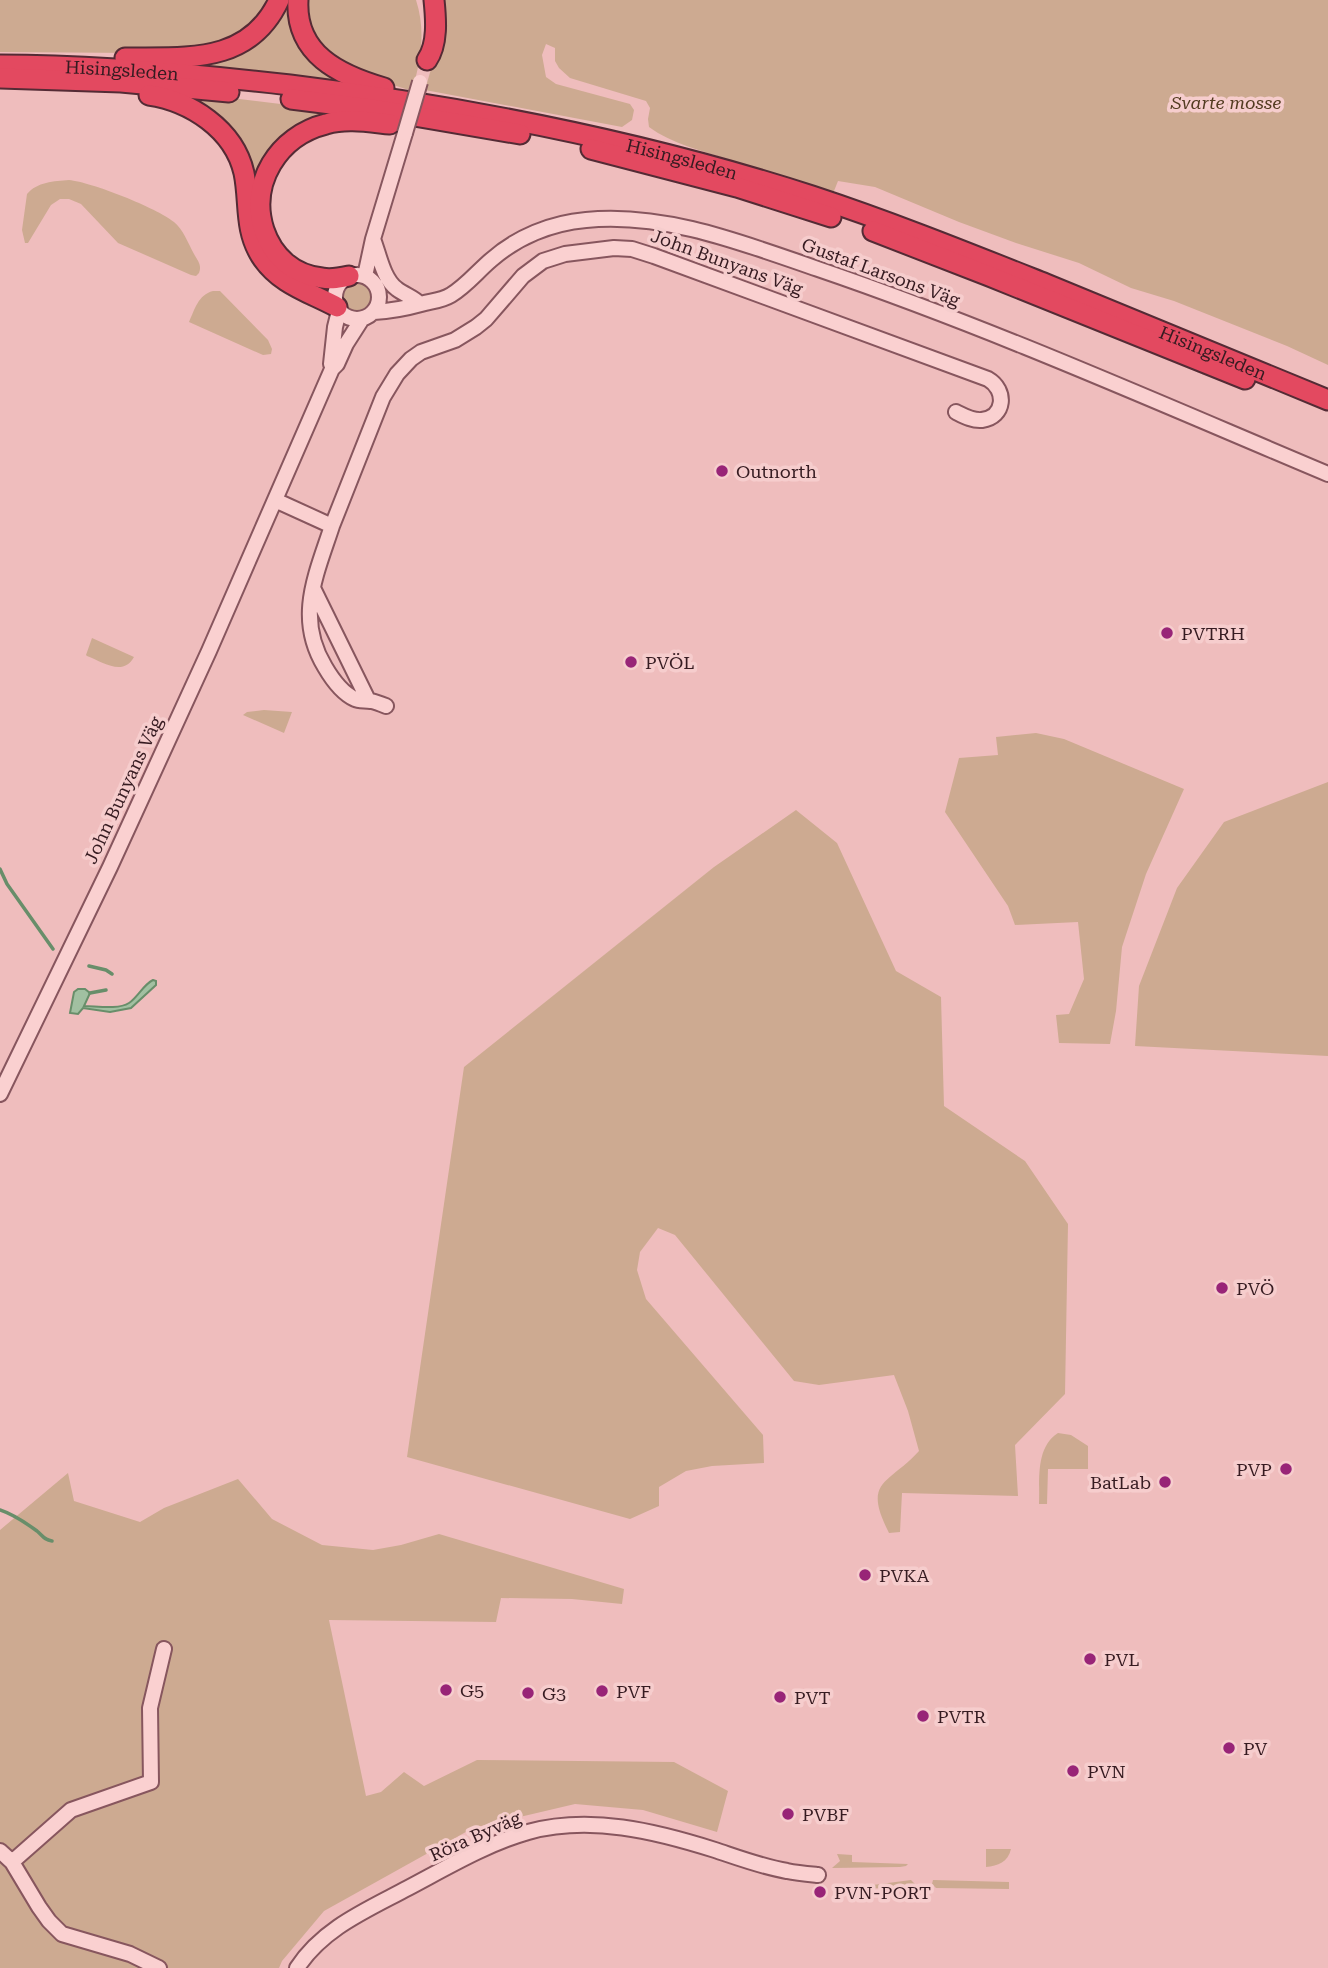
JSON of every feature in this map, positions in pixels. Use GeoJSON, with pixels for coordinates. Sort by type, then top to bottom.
{"type":"FeatureCollection","features":[{"type":"Feature","properties":{"kind":"highway"},"geometry":{"type":"LineString","coordinates":[[0,56],[147,58],[221,52],[238,46],[253,36],[267,23],[279,0]]}},
{"type":"Feature","properties":{"kind":"highway"},"geometry":{"type":"LineString","coordinates":[[298,0],[298,19],[304,35],[316,53],[330,66],[355,79],[380,87],[437,97],[455,108]]}},
{"type":"Feature","properties":{"kind":"highway"},"geometry":{"type":"LineString","coordinates":[[422,0],[427,60]]}},
{"type":"Feature","properties":{"kind":"highway"},"geometry":{"type":"LineString","coordinates":[[427,60],[432,52],[435,0]]}},
{"type":"Feature","properties":{"kind":"highway","name":"Hisingsleden"},"geometry":{"type":"LineString","coordinates":[[0,65],[110,68],[190,74],[334,91],[455,108],[662,153],[743,175],[852,210],[1027,277],[1328,400]]}},
{"type":"Feature","properties":{"kind":"highway","name":"Hisingsleden"},"geometry":{"type":"LineString","coordinates":[[0,78],[79,80],[304,100],[379,110],[591,149],[702,178],[841,220],[989,276],[1328,414]]}},
{"type":"Feature","properties":{"kind":"highway"},"geometry":{"type":"LineString","coordinates":[[79,80],[87,89],[168,99],[190,107],[209,120],[232,146],[242,165],[249,227],[265,261],[292,286],[338,309]]}},
{"type":"Feature","properties":{"kind":"highway"},"geometry":{"type":"LineString","coordinates":[[363,279],[323,279],[291,268],[277,257],[260,218],[259,202],[269,166],[289,142],[307,130],[342,121],[438,128],[506,141],[523,135]]}},
{"type":"Feature","properties":{"kind":"street"},"geometry":{"type":"LineString","coordinates":[[363,279],[427,60]]}},
{"type":"Feature","properties":{"kind":"street","name":"Gustaf Larsons Väg"},"geometry":{"type":"LineString","coordinates":[[368,316],[408,309],[450,296],[500,252],[546,228],[568,222],[601,219],[662,223],[784,257],[908,301],[1083,370],[1328,474]]}},
{"type":"Feature","properties":{"kind":"street"},"geometry":{"type":"LineString","coordinates":[[373,239],[394,288],[420,304]]}},
{"type":"Feature","properties":{"kind":"street","name":"John Bunyans Väg"},"geometry":{"type":"LineString","coordinates":[[386,706],[368,700],[356,700],[346,692],[331,677],[310,634],[309,616],[313,588],[332,526],[383,397],[397,374],[421,352],[455,340],[482,323],[517,281],[532,268],[554,257],[614,248],[632,249],[654,256],[988,379],[1001,391],[998,410],[989,418],[977,420],[956,412]]}},
{"type":"Feature","properties":{"kind":"street"},"geometry":{"type":"LineString","coordinates":[[363,279],[379,299],[368,316],[347,318],[338,309],[334,298],[341,281],[363,279],[387,295],[420,304]]}},
{"type":"Feature","properties":{"kind":"street","name":"John Bunyans Väg"},"geometry":{"type":"LineString","coordinates":[[332,369],[338,309]]}},
{"type":"Feature","properties":{"kind":"street","name":"John Bunyans Väg"},"geometry":{"type":"LineString","coordinates":[[0,1094],[110,867],[209,651],[332,369],[346,344],[368,316]]}},
{"type":"Feature","properties":{"kind":"street"},"geometry":{"type":"LineString","coordinates":[[275,500],[332,526]]}},
{"type":"Feature","properties":{"kind":"street"},"geometry":{"type":"LineString","coordinates":[[313,588],[344,646],[368,700]]}},
{"type":"Feature","properties":{"kind":"street"},"geometry":{"type":"LineString","coordinates":[[12,1862],[71,1810],[151,1783],[150,1708],[164,1649]]}},
{"type":"Feature","properties":{"kind":"street","name":"Röra Byväg"},"geometry":{"type":"LineString","coordinates":[[297,1968],[310,1950],[355,1915],[482,1850],[512,1837],[550,1827],[582,1824],[624,1827],[701,1846],[776,1869],[818,1875]]}},
{"type":"Feature","properties":{"kind":"street"},"geometry":{"type":"LineString","coordinates":[[0,1851],[12,1862],[44,1914],[62,1934],[130,1954],[159,1968]]}},
{"type":"Feature","properties":{"kind":"green space"},"geometry":{"type":"Polygon","coordinates":[[[0,0],[272,0],[264,16],[222,47],[136,53],[0,52],[0,0]]]}},
{"type":"Feature","properties":{"kind":"green space"},"geometry":{"type":"Polygon","coordinates":[[[284,0],[292,0],[293,19],[360,85],[153,62],[220,57],[284,0]]]}},
{"type":"Feature","properties":{"kind":"green space"},"geometry":{"type":"Polygon","coordinates":[[[302,0],[416,0],[421,23],[421,46],[412,91],[365,76],[313,44],[302,0]]]}},
{"type":"Feature","properties":{"kind":"green space","name":"Svarte mosse"},"geometry":{"type":"Polygon","coordinates":[[[441,0],[1328,0],[1328,365],[1174,301],[1131,288],[1079,263],[959,222],[875,187],[838,181],[832,196],[678,143],[649,127],[650,108],[646,101],[570,78],[555,61],[555,48],[546,44],[542,55],[546,77],[556,84],[630,104],[634,110],[632,120],[622,127],[425,90],[439,41],[441,0]]]}},
{"type":"Feature","properties":{"kind":"green space"},"geometry":{"type":"Polygon","coordinates":[[[173,91],[354,113],[334,118],[255,179],[245,144],[229,124],[208,109],[173,91]]]}},
{"type":"Feature","properties":{"kind":"green space"},"geometry":{"type":"Polygon","coordinates":[[[69,180],[123,196],[166,216],[183,232],[198,261],[199,273],[196,276],[191,275],[118,243],[81,204],[69,199],[60,199],[51,205],[28,243],[25,243],[22,230],[27,194],[41,185],[69,180]]]}},
{"type":"Feature","properties":{"kind":"green space"},"geometry":{"type":"Polygon","coordinates":[[[357,283],[367,287],[371,297],[367,307],[357,311],[347,307],[343,297],[347,287],[357,283]]]}},
{"type":"Feature","properties":{"kind":"green space"},"geometry":{"type":"Polygon","coordinates":[[[213,291],[220,291],[268,340],[271,354],[263,355],[189,322],[200,299],[213,291]]]}},
{"type":"Feature","properties":{"kind":"green space"},"geometry":{"type":"Polygon","coordinates":[[[92,638],[134,657],[129,663],[119,667],[87,656],[92,638]]]}},
{"type":"Feature","properties":{"kind":"green space"},"geometry":{"type":"Polygon","coordinates":[[[264,710],[292,712],[284,733],[243,715],[264,710]]]}},
{"type":"Feature","properties":{"kind":"green space"},"geometry":{"type":"Polygon","coordinates":[[[1036,733],[1064,739],[1184,789],[1146,874],[1122,947],[1110,1044],[1059,1043],[1056,1015],[1069,1014],[1084,979],[1078,922],[1015,925],[1008,906],[945,812],[959,758],[998,755],[996,737],[1036,733]]]}},
{"type":"Feature","properties":{"kind":"green space"},"geometry":{"type":"Polygon","coordinates":[[[1328,782],[1328,1056],[1135,1046],[1139,986],[1177,888],[1224,822],[1328,782]]]}},
{"type":"Feature","properties":{"kind":"green space"},"geometry":{"type":"Polygon","coordinates":[[[796,810],[837,843],[896,971],[941,997],[944,1106],[1025,1161],[1068,1224],[1065,1394],[1015,1445],[1018,1496],[902,1493],[900,1532],[889,1533],[881,1516],[878,1493],[882,1485],[919,1451],[894,1375],[819,1385],[794,1381],[675,1235],[658,1228],[640,1252],[637,1270],[646,1299],[763,1435],[764,1463],[712,1466],[686,1471],[659,1487],[659,1506],[630,1519],[407,1457],[464,1067],[714,867],[796,810]]]}},
{"type":"Feature","properties":{"kind":"green space"},"geometry":{"type":"Polygon","coordinates":[[[1058,1433],[1071,1435],[1088,1446],[1088,1469],[1048,1469],[1047,1504],[1039,1504],[1042,1456],[1045,1447],[1058,1433]]]}},
{"type":"Feature","properties":{"kind":"green space"},"geometry":{"type":"Polygon","coordinates":[[[68,1473],[74,1501],[140,1522],[164,1508],[238,1479],[272,1519],[322,1545],[373,1550],[439,1534],[624,1589],[622,1604],[572,1599],[501,1598],[496,1622],[329,1620],[366,1796],[381,1792],[404,1772],[424,1786],[477,1760],[674,1762],[728,1791],[717,1832],[643,1810],[575,1804],[473,1828],[324,1911],[279,1968],[0,1968],[0,1530],[68,1473]]]}},
{"type":"Feature","properties":{"kind":"green space"},"geometry":{"type":"Polygon","coordinates":[[[986,1849],[1011,1849],[1002,1862],[986,1867],[986,1849]]]}},
{"type":"Feature","properties":{"kind":"green space"},"geometry":{"type":"Polygon","coordinates":[[[837,1854],[852,1855],[852,1862],[908,1864],[900,1867],[832,1868],[840,1861],[837,1854]]]}},
{"type":"Feature","properties":{"kind":"green space"},"geometry":{"type":"Polygon","coordinates":[[[911,1880],[916,1885],[915,1889],[864,1888],[865,1886],[911,1880]]]}},
{"type":"Feature","properties":{"kind":"green space"},"geometry":{"type":"Polygon","coordinates":[[[933,1880],[1009,1882],[1009,1889],[936,1888],[932,1884],[933,1880]]]}},
{"type":"Feature","properties":{"kind":"shaded area"},"geometry":{"type":"Polygon","coordinates":[[[153,980],[156,985],[131,1008],[110,1012],[83,1008],[78,1014],[70,1013],[74,992],[78,989],[85,989],[90,993],[84,1006],[119,1006],[129,1003],[153,980]]]}},
{"type":"Feature","properties":{"kind":"waterway"},"geometry":{"type":"LineString","coordinates":[[0,869],[7,884],[53,949]]}},
{"type":"Feature","properties":{"kind":"waterway"},"geometry":{"type":"LineString","coordinates":[[89,966],[112,974]]}},
{"type":"Feature","properties":{"kind":"waterway"},"geometry":{"type":"LineString","coordinates":[[90,993],[106,990]]}},
{"type":"Feature","properties":{"kind":"waterway"},"geometry":{"type":"LineString","coordinates":[[0,1510],[52,1541]]}},
{"type":"Feature","properties":{"kind":"place","name":"Outnorth"},"geometry":{"type":"Point","coordinates":[722,471]}},
{"type":"Feature","properties":{"kind":"place","name":"PVTRH"},"geometry":{"type":"Point","coordinates":[1167,633]}},
{"type":"Feature","properties":{"kind":"place","name":"PVÖL"},"geometry":{"type":"Point","coordinates":[631,662]}},
{"type":"Feature","properties":{"kind":"place","name":"PVÖ"},"geometry":{"type":"Point","coordinates":[1222,1288]}},
{"type":"Feature","properties":{"kind":"place","name":"PVP"},"geometry":{"type":"Point","coordinates":[1286,1469]}},
{"type":"Feature","properties":{"kind":"place","name":"BatLab"},"geometry":{"type":"Point","coordinates":[1165,1482]}},
{"type":"Feature","properties":{"kind":"place","name":"PVKA"},"geometry":{"type":"Point","coordinates":[865,1575]}},
{"type":"Feature","properties":{"kind":"place","name":"PVL"},"geometry":{"type":"Point","coordinates":[1090,1659]}},
{"type":"Feature","properties":{"kind":"place","name":"G5"},"geometry":{"type":"Point","coordinates":[446,1690]}},
{"type":"Feature","properties":{"kind":"place","name":"PVF"},"geometry":{"type":"Point","coordinates":[602,1691]}},
{"type":"Feature","properties":{"kind":"place","name":"G3"},"geometry":{"type":"Point","coordinates":[528,1693]}},
{"type":"Feature","properties":{"kind":"place","name":"PVT"},"geometry":{"type":"Point","coordinates":[780,1697]}},
{"type":"Feature","properties":{"kind":"place","name":"PVTR"},"geometry":{"type":"Point","coordinates":[923,1716]}},
{"type":"Feature","properties":{"kind":"place","name":"PV"},"geometry":{"type":"Point","coordinates":[1229,1748]}},
{"type":"Feature","properties":{"kind":"place","name":"PVN"},"geometry":{"type":"Point","coordinates":[1073,1771]}},
{"type":"Feature","properties":{"kind":"place","name":"PVBF"},"geometry":{"type":"Point","coordinates":[788,1814]}},
{"type":"Feature","properties":{"kind":"place","name":"PVN-PORT"},"geometry":{"type":"Point","coordinates":[820,1892]}}]}
